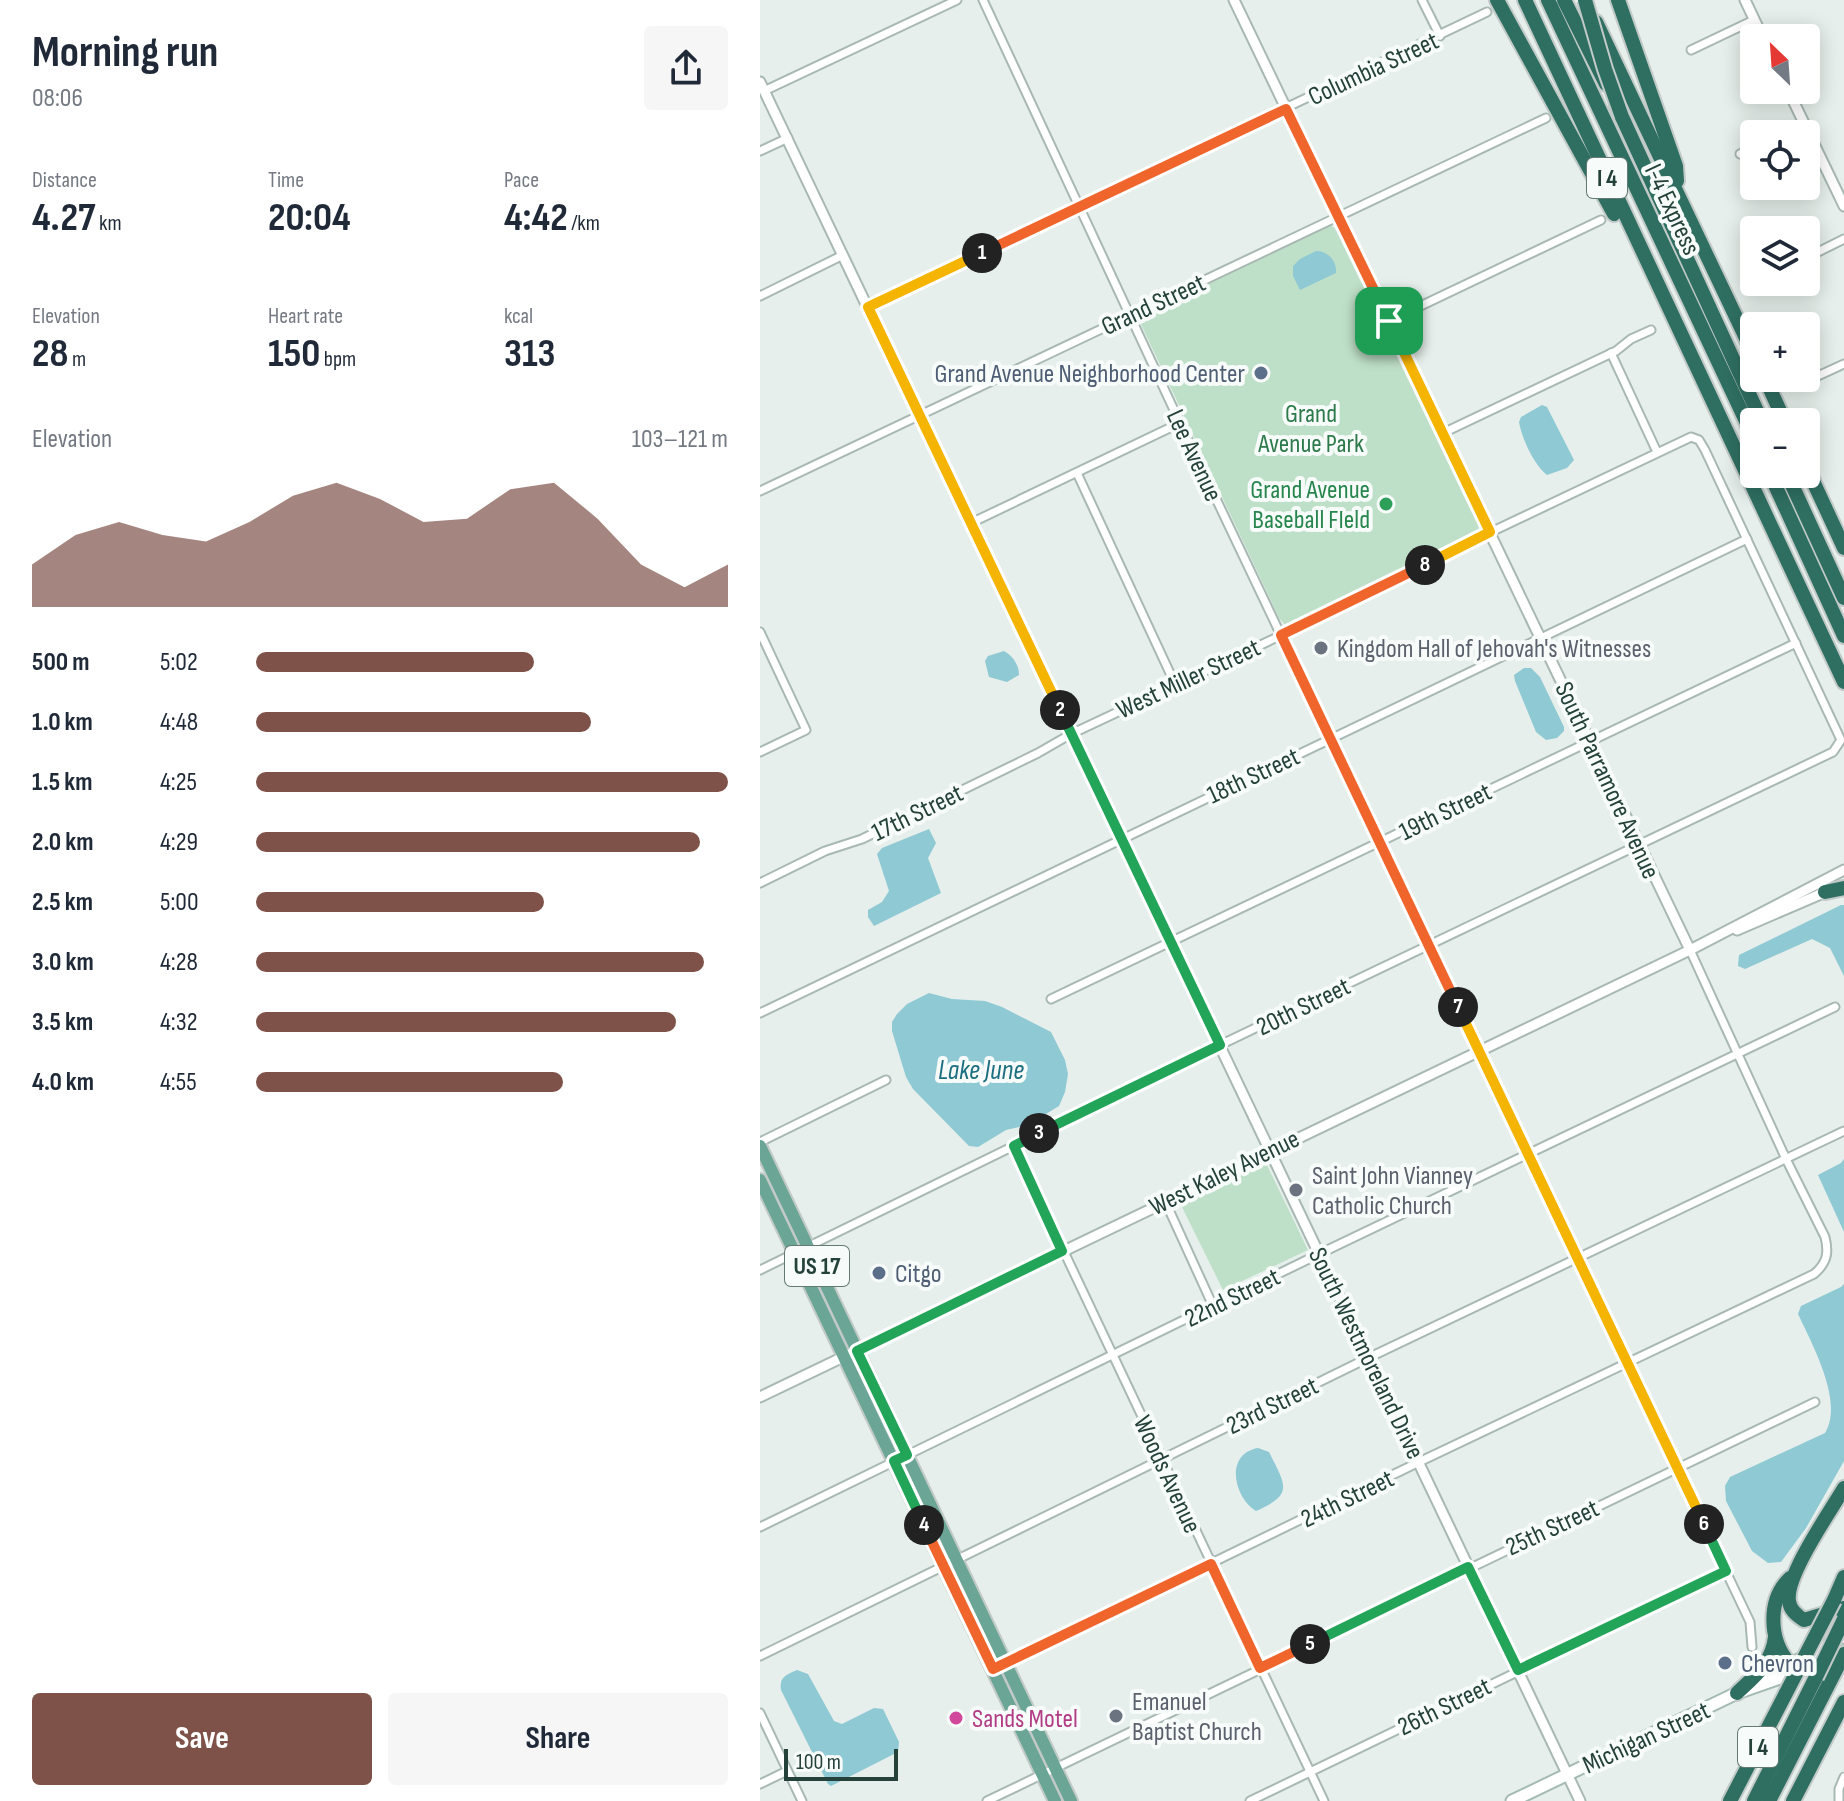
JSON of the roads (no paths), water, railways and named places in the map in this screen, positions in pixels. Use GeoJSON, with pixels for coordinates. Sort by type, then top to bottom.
{"type":"FeatureCollection","features":[{"type":"Feature","properties":{"kind":"highway","name":"I 4"},"geometry":{"type":"LineString","coordinates":[[1525,0],[1844,682]]}},
{"type":"Feature","properties":{"kind":"highway","name":"I-4 Express"},"geometry":{"type":"LineString","coordinates":[[1548,0],[1740,408]]}},
{"type":"Feature","properties":{"kind":"highway","name":"I-4 Express"},"geometry":{"type":"LineString","coordinates":[[1564,0],[1622,117],[1756,408]]}},
{"type":"Feature","properties":{"kind":"highway","name":"I 4"},"geometry":{"type":"LineString","coordinates":[[1585,0],[1740,325]]}},
{"type":"Feature","properties":{"kind":"highway"},"geometry":{"type":"LineString","coordinates":[[1585,0],[1622,117]]}},
{"type":"Feature","properties":{"kind":"highway"},"geometry":{"type":"LineString","coordinates":[[1618,0],[1676,166],[1679,193]]}},
{"type":"Feature","properties":{"kind":"highway"},"geometry":{"type":"LineString","coordinates":[[1495,4],[1690,355]]}},
{"type":"Feature","properties":{"kind":"highway"},"geometry":{"type":"LineString","coordinates":[[1776,488],[1844,636]]}},
{"type":"Feature","properties":{"kind":"highway"},"geometry":{"type":"LineString","coordinates":[[1793,488],[1844,598]]}},
{"type":"Feature","properties":{"kind":"highway"},"geometry":{"type":"LineString","coordinates":[[1816,488],[1844,548]]}},
{"type":"Feature","properties":{"kind":"highway"},"geometry":{"type":"LineString","coordinates":[[1825,892],[1844,886]]}},
{"type":"Feature","properties":{"kind":"highway"},"geometry":{"type":"LineString","coordinates":[[1839,1604],[1817,1618],[1804,1620],[1789,1605],[1789,1593],[1793,1576],[1844,1488]]}},
{"type":"Feature","properties":{"kind":"highway"},"geometry":{"type":"LineString","coordinates":[[1737,1693],[1765,1666],[1773,1653],[1775,1602],[1787,1580],[1793,1576]]}},
{"type":"Feature","properties":{"kind":"highway","name":"I 4"},"geometry":{"type":"LineString","coordinates":[[1730,1801],[1786,1693],[1839,1604],[1844,1577]]}},
{"type":"Feature","properties":{"kind":"highway"},"geometry":{"type":"LineString","coordinates":[[1754,1801],[1811,1672],[1844,1619]]}},
{"type":"Feature","properties":{"kind":"highway"},"geometry":{"type":"LineString","coordinates":[[1775,1636],[1789,1663],[1811,1672]]}},
{"type":"Feature","properties":{"kind":"highway"},"geometry":{"type":"LineString","coordinates":[[1769,1801],[1842,1656]]}},
{"type":"Feature","properties":{"kind":"highway","name":"I 4"},"geometry":{"type":"LineString","coordinates":[[1793,1801],[1844,1702]]}},
{"type":"Feature","properties":{"kind":"main road","name":"US 17"},"geometry":{"type":"LineString","coordinates":[[760,1144],[1071,1801]]}},
{"type":"Feature","properties":{"kind":"main road","name":"US 17"},"geometry":{"type":"LineString","coordinates":[[760,1180],[1055,1801]]}},
{"type":"Feature","properties":{"kind":"main road","name":"Michigan Street"},"geometry":{"type":"LineString","coordinates":[[1512,1801],[1737,1693],[1844,1636]]}},
{"type":"Feature","properties":{"kind":"main road","name":"Michigan Street"},"geometry":{"type":"LineString","coordinates":[[1737,1693],[1811,1672],[1842,1656]]}},
{"type":"Feature","properties":{"kind":"street"},"geometry":{"type":"LineString","coordinates":[[762,87],[957,0]]}},
{"type":"Feature","properties":{"kind":"street","name":"Lee Avenue"},"geometry":{"type":"LineString","coordinates":[[983,0],[1180,423],[1726,1571],[1751,1625],[1752,1647]]}},
{"type":"Feature","properties":{"kind":"street","name":"South Parramore Avenue"},"geometry":{"type":"LineString","coordinates":[[1234,0],[1825,1237],[1828,1250],[1826,1259]]}},
{"type":"Feature","properties":{"kind":"street"},"geometry":{"type":"LineString","coordinates":[[1422,0],[1440,36]]}},
{"type":"Feature","properties":{"kind":"street"},"geometry":{"type":"LineString","coordinates":[[1745,0],[1756,24]]}},
{"type":"Feature","properties":{"kind":"street","name":"Columbia Street"},"geometry":{"type":"LineString","coordinates":[[868,307],[1440,36],[1495,4]]}},
{"type":"Feature","properties":{"kind":"street"},"geometry":{"type":"LineString","coordinates":[[1691,50],[1754,20]]}},
{"type":"Feature","properties":{"kind":"street","name":"South Westmoreland Drive"},"geometry":{"type":"LineString","coordinates":[[762,87],[1580,1801]]}},
{"type":"Feature","properties":{"kind":"street","name":"Grand Street"},"geometry":{"type":"LineString","coordinates":[[760,491],[1546,118]]}},
{"type":"Feature","properties":{"kind":"street"},"geometry":{"type":"LineString","coordinates":[[760,151],[788,138]]}},
{"type":"Feature","properties":{"kind":"street"},"geometry":{"type":"LineString","coordinates":[[1820,157],[1844,206]]}},
{"type":"Feature","properties":{"kind":"street"},"geometry":{"type":"LineString","coordinates":[[1389,321],[1601,220]]}},
{"type":"Feature","properties":{"kind":"street"},"geometry":{"type":"LineString","coordinates":[[1820,251],[1844,239]]}},
{"type":"Feature","properties":{"kind":"street"},"geometry":{"type":"LineString","coordinates":[[760,296],[843,255]]}},
{"type":"Feature","properties":{"kind":"street"},"geometry":{"type":"LineString","coordinates":[[1443,433],[1611,353],[1651,330]]}},
{"type":"Feature","properties":{"kind":"street"},"geometry":{"type":"LineString","coordinates":[[1611,353],[1657,452]]}},
{"type":"Feature","properties":{"kind":"street"},"geometry":{"type":"LineString","coordinates":[[1820,375],[1844,364]]}},
{"type":"Feature","properties":{"kind":"street"},"geometry":{"type":"LineString","coordinates":[[971,523],[1180,423]]}},
{"type":"Feature","properties":{"kind":"street","name":"West Miller Street"},"geometry":{"type":"LineString","coordinates":[[1071,734],[1403,578],[1490,532],[1685,438],[1699,440],[1747,539]]}},
{"type":"Feature","properties":{"kind":"street"},"geometry":{"type":"LineString","coordinates":[[1077,473],[1175,684]]}},
{"type":"Feature","properties":{"kind":"street"},"geometry":{"type":"LineString","coordinates":[[1747,539],[1796,643]]}},
{"type":"Feature","properties":{"kind":"street","name":"18th Street"},"geometry":{"type":"LineString","coordinates":[[760,1013],[1747,539]]}},
{"type":"Feature","properties":{"kind":"street"},"geometry":{"type":"LineString","coordinates":[[760,632],[806,730],[760,752]]}},
{"type":"Feature","properties":{"kind":"street","name":"20th Street"},"geometry":{"type":"LineString","coordinates":[[760,1270],[1220,1045],[1833,752],[1841,740],[1796,643]]}},
{"type":"Feature","properties":{"kind":"street","name":"19th Street"},"geometry":{"type":"LineString","coordinates":[[1051,999],[1796,643]]}},
{"type":"Feature","properties":{"kind":"street","name":"17th Street"},"geometry":{"type":"LineString","coordinates":[[760,883],[825,851],[862,839],[1071,734]]}},
{"type":"Feature","properties":{"kind":"street"},"geometry":{"type":"LineString","coordinates":[[1690,950],[1844,870]]}},
{"type":"Feature","properties":{"kind":"street"},"geometry":{"type":"LineString","coordinates":[[1690,950],[1825,892]]}},
{"type":"Feature","properties":{"kind":"street","name":"West Kaley Avenue"},"geometry":{"type":"LineString","coordinates":[[760,1397],[1690,950]]}},
{"type":"Feature","properties":{"kind":"street","name":"22nd Street"},"geometry":{"type":"LineString","coordinates":[[760,1527],[1835,1007]]}},
{"type":"Feature","properties":{"kind":"street"},"geometry":{"type":"LineString","coordinates":[[760,1144],[886,1080]]}},
{"type":"Feature","properties":{"kind":"street","name":"23rd Street"},"geometry":{"type":"LineString","coordinates":[[760,1656],[1368,1358],[1844,1131]]}},
{"type":"Feature","properties":{"kind":"street","name":"Woods Avenue"},"geometry":{"type":"LineString","coordinates":[[1014,1146],[1324,1801]]}},
{"type":"Feature","properties":{"kind":"street"},"geometry":{"type":"LineString","coordinates":[[1165,1201],[1213,1306]]}},
{"type":"Feature","properties":{"kind":"street","name":"24th Street"},"geometry":{"type":"LineString","coordinates":[[993,1669],[1814,1274],[1823,1267],[1826,1259]]}},
{"type":"Feature","properties":{"kind":"street","name":"25th Street"},"geometry":{"type":"LineString","coordinates":[[987,1801],[1815,1402]]}},
{"type":"Feature","properties":{"kind":"street","name":"26th Street"},"geometry":{"type":"LineString","coordinates":[[1250,1801],[1726,1571]]}},
{"type":"Feature","properties":{"kind":"street"},"geometry":{"type":"LineString","coordinates":[[760,1713],[802,1801]]}},
{"type":"Feature","properties":{"kind":"street"},"geometry":{"type":"LineString","coordinates":[[760,1784],[787,1771]]}},
{"type":"Feature","properties":{"kind":"street"},"geometry":{"type":"LineString","coordinates":[[1839,1801],[1839,1789],[1844,1777]]}},
{"type":"Feature","properties":{"kind":"water"},"geometry":{"type":"Polygon","coordinates":[[[1316,251],[1331,258],[1336,273],[1300,290],[1293,276],[1293,266],[1316,251]]]}},
{"type":"Feature","properties":{"kind":"water"},"geometry":{"type":"Polygon","coordinates":[[[1542,405],[1547,407],[1574,460],[1567,468],[1547,475],[1529,451],[1519,422],[1521,417],[1542,405]]]}},
{"type":"Feature","properties":{"kind":"water"},"geometry":{"type":"Polygon","coordinates":[[[1004,651],[1015,661],[1019,671],[1019,675],[1007,682],[989,677],[985,661],[988,656],[1004,651]]]}},
{"type":"Feature","properties":{"kind":"water"},"geometry":{"type":"Polygon","coordinates":[[[1524,668],[1531,668],[1540,677],[1564,727],[1557,738],[1546,740],[1536,732],[1515,681],[1514,675],[1524,668]]]}},
{"type":"Feature","properties":{"kind":"water"},"geometry":{"type":"Polygon","coordinates":[[[929,829],[936,843],[928,858],[941,893],[874,926],[868,917],[868,910],[882,902],[889,891],[877,854],[882,848],[929,829]]]}},
{"type":"Feature","properties":{"kind":"water"},"geometry":{"type":"Polygon","coordinates":[[[1844,905],[1844,976],[1830,948],[1812,939],[1745,969],[1738,966],[1739,955],[1844,905]]]}},
{"type":"Feature","properties":{"kind":"water","name":"Lake June"},"geometry":{"type":"Polygon","coordinates":[[[929,993],[952,999],[985,1001],[1051,1032],[1065,1060],[1068,1074],[1059,1106],[1028,1125],[1006,1130],[978,1147],[969,1146],[913,1089],[906,1077],[892,1031],[892,1022],[897,1014],[907,1004],[929,993]]]}},
{"type":"Feature","properties":{"kind":"water"},"geometry":{"type":"Polygon","coordinates":[[[1844,1159],[1844,1232],[1818,1175],[1844,1159]]]}},
{"type":"Feature","properties":{"kind":"water"},"geometry":{"type":"Polygon","coordinates":[[[1844,1284],[1844,1461],[1806,1528],[1781,1562],[1768,1563],[1752,1551],[1726,1501],[1725,1486],[1730,1477],[1825,1433],[1830,1420],[1829,1390],[1798,1314],[1801,1306],[1844,1284]]]}},
{"type":"Feature","properties":{"kind":"water"},"geometry":{"type":"Polygon","coordinates":[[[1258,1448],[1269,1452],[1283,1488],[1276,1499],[1256,1511],[1242,1497],[1236,1477],[1240,1459],[1258,1448]]]}},
{"type":"Feature","properties":{"kind":"water"},"geometry":{"type":"Polygon","coordinates":[[[797,1670],[808,1674],[834,1721],[842,1724],[874,1708],[883,1709],[899,1742],[898,1752],[831,1786],[828,1784],[781,1690],[782,1679],[797,1670]]]}},
{"type":"Feature","properties":{"kind":"place","name":"Grand Avenue Neighborhood Center"},"geometry":{"type":"Point","coordinates":[1261,373]}},
{"type":"Feature","properties":{"kind":"place","name":"Grand Avenue Baseball FIeld"},"geometry":{"type":"Point","coordinates":[1386,504]}},
{"type":"Feature","properties":{"kind":"place","name":"Kingdom Hall of Jehovah's Witnesses"},"geometry":{"type":"Point","coordinates":[1321,648]}},
{"type":"Feature","properties":{"kind":"place","name":"Saint John Vianney Catholic Church"},"geometry":{"type":"Point","coordinates":[1296,1190]}},
{"type":"Feature","properties":{"kind":"place","name":"Citgo"},"geometry":{"type":"Point","coordinates":[879,1273]}},
{"type":"Feature","properties":{"kind":"place","name":"Chevron"},"geometry":{"type":"Point","coordinates":[1725,1663]}},
{"type":"Feature","properties":{"kind":"place","name":"Emanuel Baptist Church"},"geometry":{"type":"Point","coordinates":[1116,1716]}},
{"type":"Feature","properties":{"kind":"place","name":"Sands Motel"},"geometry":{"type":"Point","coordinates":[956,1718]}},
{"type":"Feature","properties":{"kind":"park label","name":"Grand Avenue Park"},"geometry":{"type":"Point","coordinates":[1311,428]}}]}
